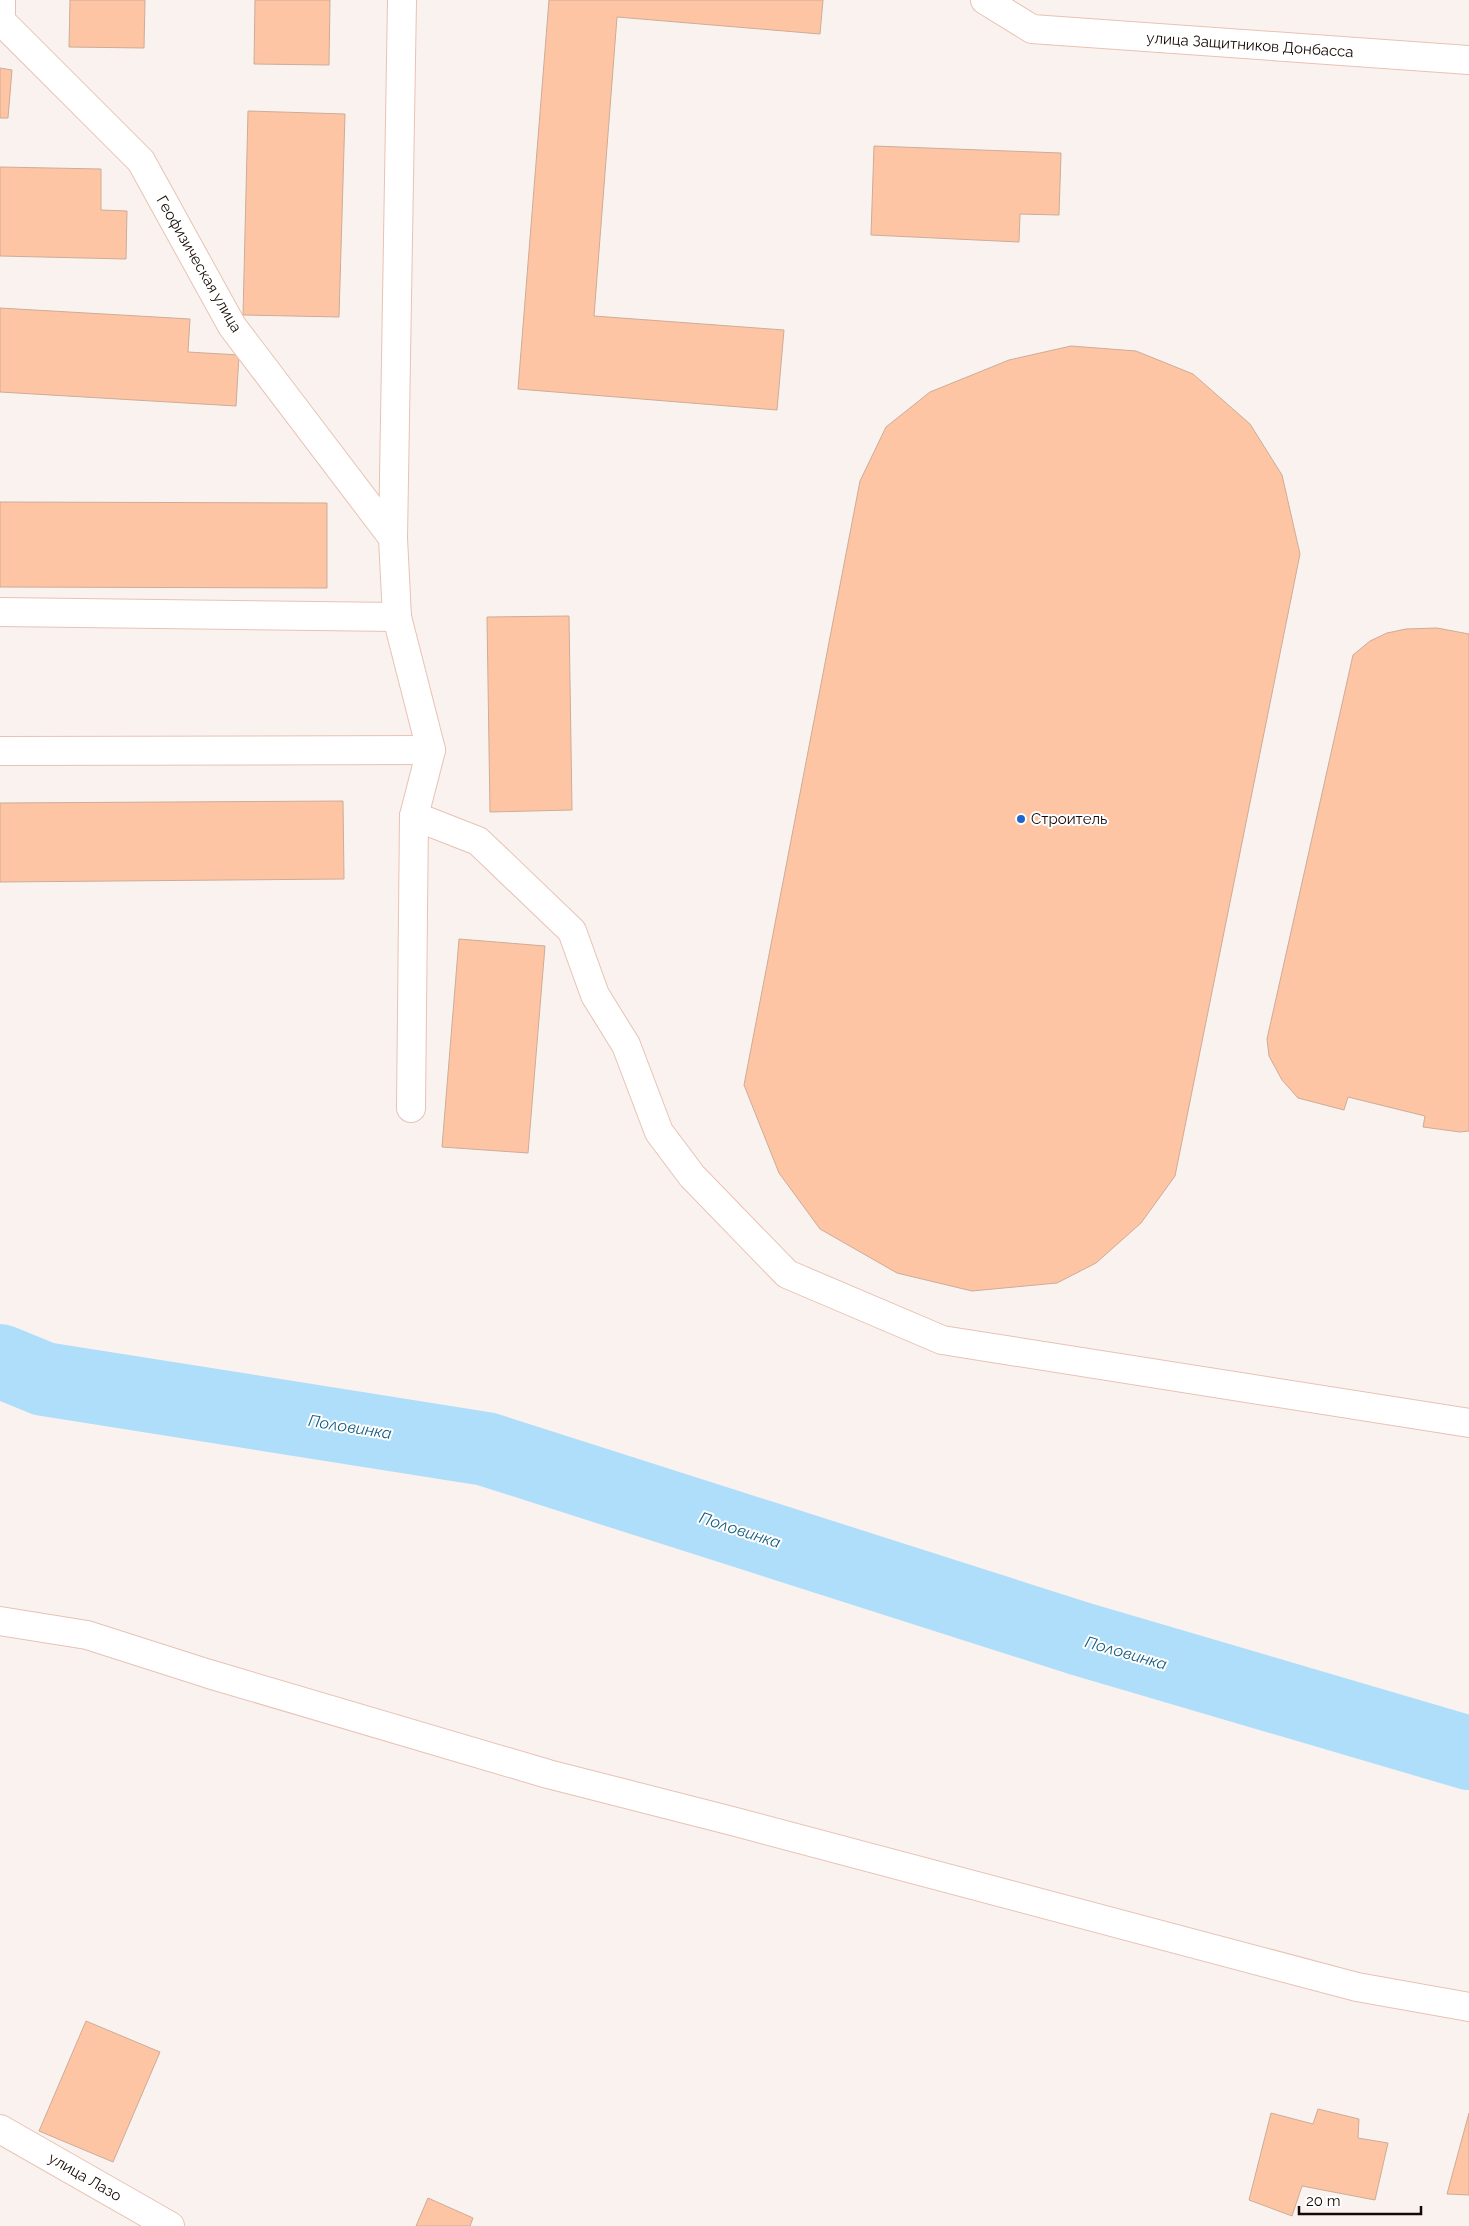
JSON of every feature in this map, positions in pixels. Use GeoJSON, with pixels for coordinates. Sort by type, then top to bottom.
{"type":"FeatureCollection","features":[{"type":"Feature","properties":{"kind":"street","name":"Геофизическая улица"},"geometry":{"type":"LineString","coordinates":[[1,0],[1,21],[141,161],[232,326],[393,538]]}},
{"type":"Feature","properties":{"kind":"street"},"geometry":{"type":"LineString","coordinates":[[402,0],[393,538],[397,617],[431,750],[414,816],[410,1108]]}},
{"type":"Feature","properties":{"kind":"street","name":"улица Защитников Донбасса"},"geometry":{"type":"LineString","coordinates":[[985,0],[1032,29],[1469,60]]}},
{"type":"Feature","properties":{"kind":"street"},"geometry":{"type":"LineString","coordinates":[[0,612],[397,617]]}},
{"type":"Feature","properties":{"kind":"street"},"geometry":{"type":"LineString","coordinates":[[0,751],[431,750]]}},
{"type":"Feature","properties":{"kind":"street"},"geometry":{"type":"LineString","coordinates":[[414,816],[478,841],[572,931],[595,995],[626,1045],[658,1132],[692,1176],[787,1274],[942,1340],[1469,1423]]}},
{"type":"Feature","properties":{"kind":"street"},"geometry":{"type":"LineString","coordinates":[[0,1621],[87,1635],[209,1674],[548,1774],[742,1823],[1357,1987],[1469,2007]]}},
{"type":"Feature","properties":{"kind":"street","name":"улица Лазо"},"geometry":{"type":"LineString","coordinates":[[0,2129],[170,2226]]}},
{"type":"Feature","properties":{"kind":"building"},"geometry":{"type":"Polygon","coordinates":[[[70,0],[145,0],[144,48],[69,47],[70,0]]]}},
{"type":"Feature","properties":{"kind":"building"},"geometry":{"type":"Polygon","coordinates":[[[255,0],[330,0],[329,65],[254,64],[255,0]]]}},
{"type":"Feature","properties":{"kind":"building"},"geometry":{"type":"Polygon","coordinates":[[[549,0],[823,0],[820,34],[617,17],[594,316],[784,330],[777,410],[518,389],[549,0]]]}},
{"type":"Feature","properties":{"kind":"building"},"geometry":{"type":"Polygon","coordinates":[[[0,68],[12,70],[8,118],[0,118],[0,68]]]}},
{"type":"Feature","properties":{"kind":"building"},"geometry":{"type":"Polygon","coordinates":[[[248,111],[345,114],[339,317],[243,315],[248,111]]]}},
{"type":"Feature","properties":{"kind":"building"},"geometry":{"type":"Polygon","coordinates":[[[874,146],[1061,153],[1059,215],[1020,214],[1019,242],[871,235],[874,146]]]}},
{"type":"Feature","properties":{"kind":"building"},"geometry":{"type":"Polygon","coordinates":[[[0,167],[101,169],[101,210],[127,211],[126,259],[0,256],[0,167]]]}},
{"type":"Feature","properties":{"kind":"building"},"geometry":{"type":"Polygon","coordinates":[[[0,308],[190,319],[188,352],[239,355],[236,406],[0,392],[0,308]]]}},
{"type":"Feature","properties":{"kind":"building","name":"Строитель"},"geometry":{"type":"Polygon","coordinates":[[[1071,346],[1136,351],[1193,374],[1250,424],[1282,475],[1300,554],[1175,1176],[1141,1223],[1096,1263],[1057,1283],[972,1291],[897,1273],[820,1229],[779,1173],[744,1085],[860,481],[886,427],[930,392],[1009,360],[1071,346]]]}},
{"type":"Feature","properties":{"kind":"building"},"geometry":{"type":"Polygon","coordinates":[[[0,502],[327,503],[327,588],[0,587],[0,502]]]}},
{"type":"Feature","properties":{"kind":"building"},"geometry":{"type":"Polygon","coordinates":[[[569,616],[572,810],[490,812],[487,617],[569,616]]]}},
{"type":"Feature","properties":{"kind":"building"},"geometry":{"type":"Polygon","coordinates":[[[1437,628],[1469,634],[1469,1131],[1460,1132],[1423,1127],[1425,1116],[1348,1097],[1344,1110],[1298,1098],[1282,1080],[1269,1056],[1267,1039],[1353,655],[1370,641],[1387,633],[1406,629],[1437,628]]]}},
{"type":"Feature","properties":{"kind":"building"},"geometry":{"type":"Polygon","coordinates":[[[343,801],[344,879],[0,882],[0,803],[343,801]]]}},
{"type":"Feature","properties":{"kind":"building"},"geometry":{"type":"Polygon","coordinates":[[[459,939],[545,946],[528,1153],[442,1147],[459,939]]]}},
{"type":"Feature","properties":{"kind":"building"},"geometry":{"type":"Polygon","coordinates":[[[86,2021],[160,2052],[113,2162],[39,2131],[86,2021]]]}},
{"type":"Feature","properties":{"kind":"building"},"geometry":{"type":"Polygon","coordinates":[[[1318,2109],[1359,2119],[1358,2138],[1388,2143],[1375,2200],[1302,2186],[1292,2216],[1249,2200],[1271,2113],[1313,2124],[1318,2109]]]}},
{"type":"Feature","properties":{"kind":"building"},"geometry":{"type":"Polygon","coordinates":[[[1469,2113],[1469,2195],[1447,2194],[1469,2113]]]}},
{"type":"Feature","properties":{"kind":"building"},"geometry":{"type":"Polygon","coordinates":[[[428,2198],[473,2218],[470,2226],[416,2226],[428,2198]]]}},
{"type":"Feature","properties":{"kind":"waterway","name":"Половинка"},"geometry":{"type":"LineString","coordinates":[[0,1361],[44,1379],[486,1449],[1081,1639],[1469,1753]]}},
{"type":"Feature","properties":{"kind":"place","name":"Строитель"},"geometry":{"type":"Point","coordinates":[1021,819]}}]}
